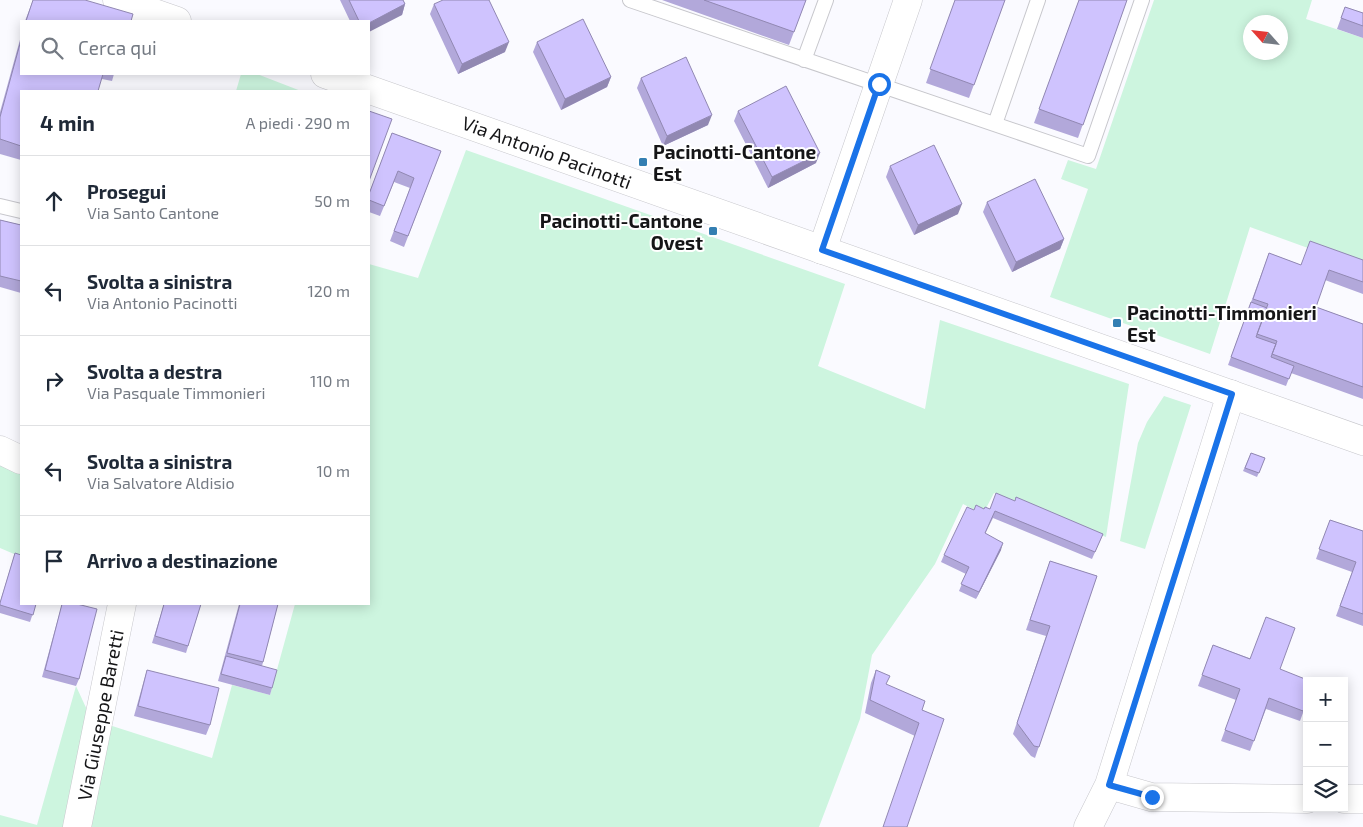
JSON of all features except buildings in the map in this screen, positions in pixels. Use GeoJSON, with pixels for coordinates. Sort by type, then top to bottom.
{"type":"FeatureCollection","features":[{"type":"Feature","properties":{"kind":"street"},"geometry":{"type":"LineString","coordinates":[[117,0],[174,20]]}},
{"type":"Feature","properties":{"kind":"street"},"geometry":{"type":"LineString","coordinates":[[822,250],[908,0]]}},
{"type":"Feature","properties":{"kind":"street","name":"Via Antonio Pacinotti"},"geometry":{"type":"LineString","coordinates":[[328,75],[1363,441]]}},
{"type":"Feature","properties":{"kind":"street"},"geometry":{"type":"LineString","coordinates":[[1088,827],[1109,785],[1232,394]]}},
{"type":"Feature","properties":{"kind":"street"},"geometry":{"type":"LineString","coordinates":[[0,450],[20,460]]}},
{"type":"Feature","properties":{"kind":"street","name":"Via Giuseppe Baretti"},"geometry":{"type":"LineString","coordinates":[[77,827],[122,605]]}},
{"type":"Feature","properties":{"kind":"street"},"geometry":{"type":"LineString","coordinates":[[1109,785],[1152,797],[1303,799]]}},
{"type":"Feature","properties":{"kind":"street"},"geometry":{"type":"LineString","coordinates":[[1348,799],[1363,800]]}},
{"type":"Feature","properties":{"kind":"lane"},"geometry":{"type":"LineString","coordinates":[[630,0],[1088,156],[1142,0]]}},
{"type":"Feature","properties":{"kind":"lane"},"geometry":{"type":"LineString","coordinates":[[804,60],[826,0]]}},
{"type":"Feature","properties":{"kind":"lane"},"geometry":{"type":"LineString","coordinates":[[995,124],[1038,0]]}},
{"type":"Feature","properties":{"kind":"lane"},"geometry":{"type":"LineString","coordinates":[[0,206],[20,211]]}},
{"type":"Feature","properties":{"kind":"green space"},"geometry":{"type":"Polygon","coordinates":[[[1154,0],[1312,0],[1306,19],[1363,38],[1363,268],[1250,227],[1210,354],[1050,297],[1088,189],[1061,179],[1068,160],[1096,169],[1154,0]]]}},
{"type":"Feature","properties":{"kind":"green space"},"geometry":{"type":"Polygon","coordinates":[[[241,75],[260,75],[298,90],[236,90],[241,75]]]}},
{"type":"Feature","properties":{"kind":"green space"},"geometry":{"type":"Polygon","coordinates":[[[466,150],[845,284],[818,366],[925,409],[940,320],[1129,384],[1106,537],[994,493],[983,514],[963,504],[935,564],[872,655],[860,719],[819,827],[84,827],[106,724],[212,758],[232,685],[270,695],[295,605],[370,605],[370,264],[418,278],[466,150]]]}},
{"type":"Feature","properties":{"kind":"green space"},"geometry":{"type":"Polygon","coordinates":[[[1164,396],[1191,405],[1145,549],[1120,541],[1138,443],[1147,422],[1164,396]]]}},
{"type":"Feature","properties":{"kind":"green space"},"geometry":{"type":"Polygon","coordinates":[[[0,460],[20,471],[20,557],[0,548],[0,460]]]}},
{"type":"Feature","properties":{"kind":"green space"},"geometry":{"type":"Polygon","coordinates":[[[76,686],[88,712],[68,827],[0,827],[0,815],[37,825],[76,686]]]}},
{"type":"Feature","properties":{"kind":"place","name":"Pacinotti-Cantone Est"},"geometry":{"type":"Point","coordinates":[643,162]}},
{"type":"Feature","properties":{"kind":"place","name":"Pacinotti-Cantone Ovest"},"geometry":{"type":"Point","coordinates":[713,231]}},
{"type":"Feature","properties":{"kind":"place","name":"Pacinotti-Timmonieri Est"},"geometry":{"type":"Point","coordinates":[1117,323]}},
{"type":"Feature","properties":{"kind":"route"},"geometry":{"type":"LineString","coordinates":[[879,84],[822,250],[1232,394],[1109,785],[1152,797]]}}]}
